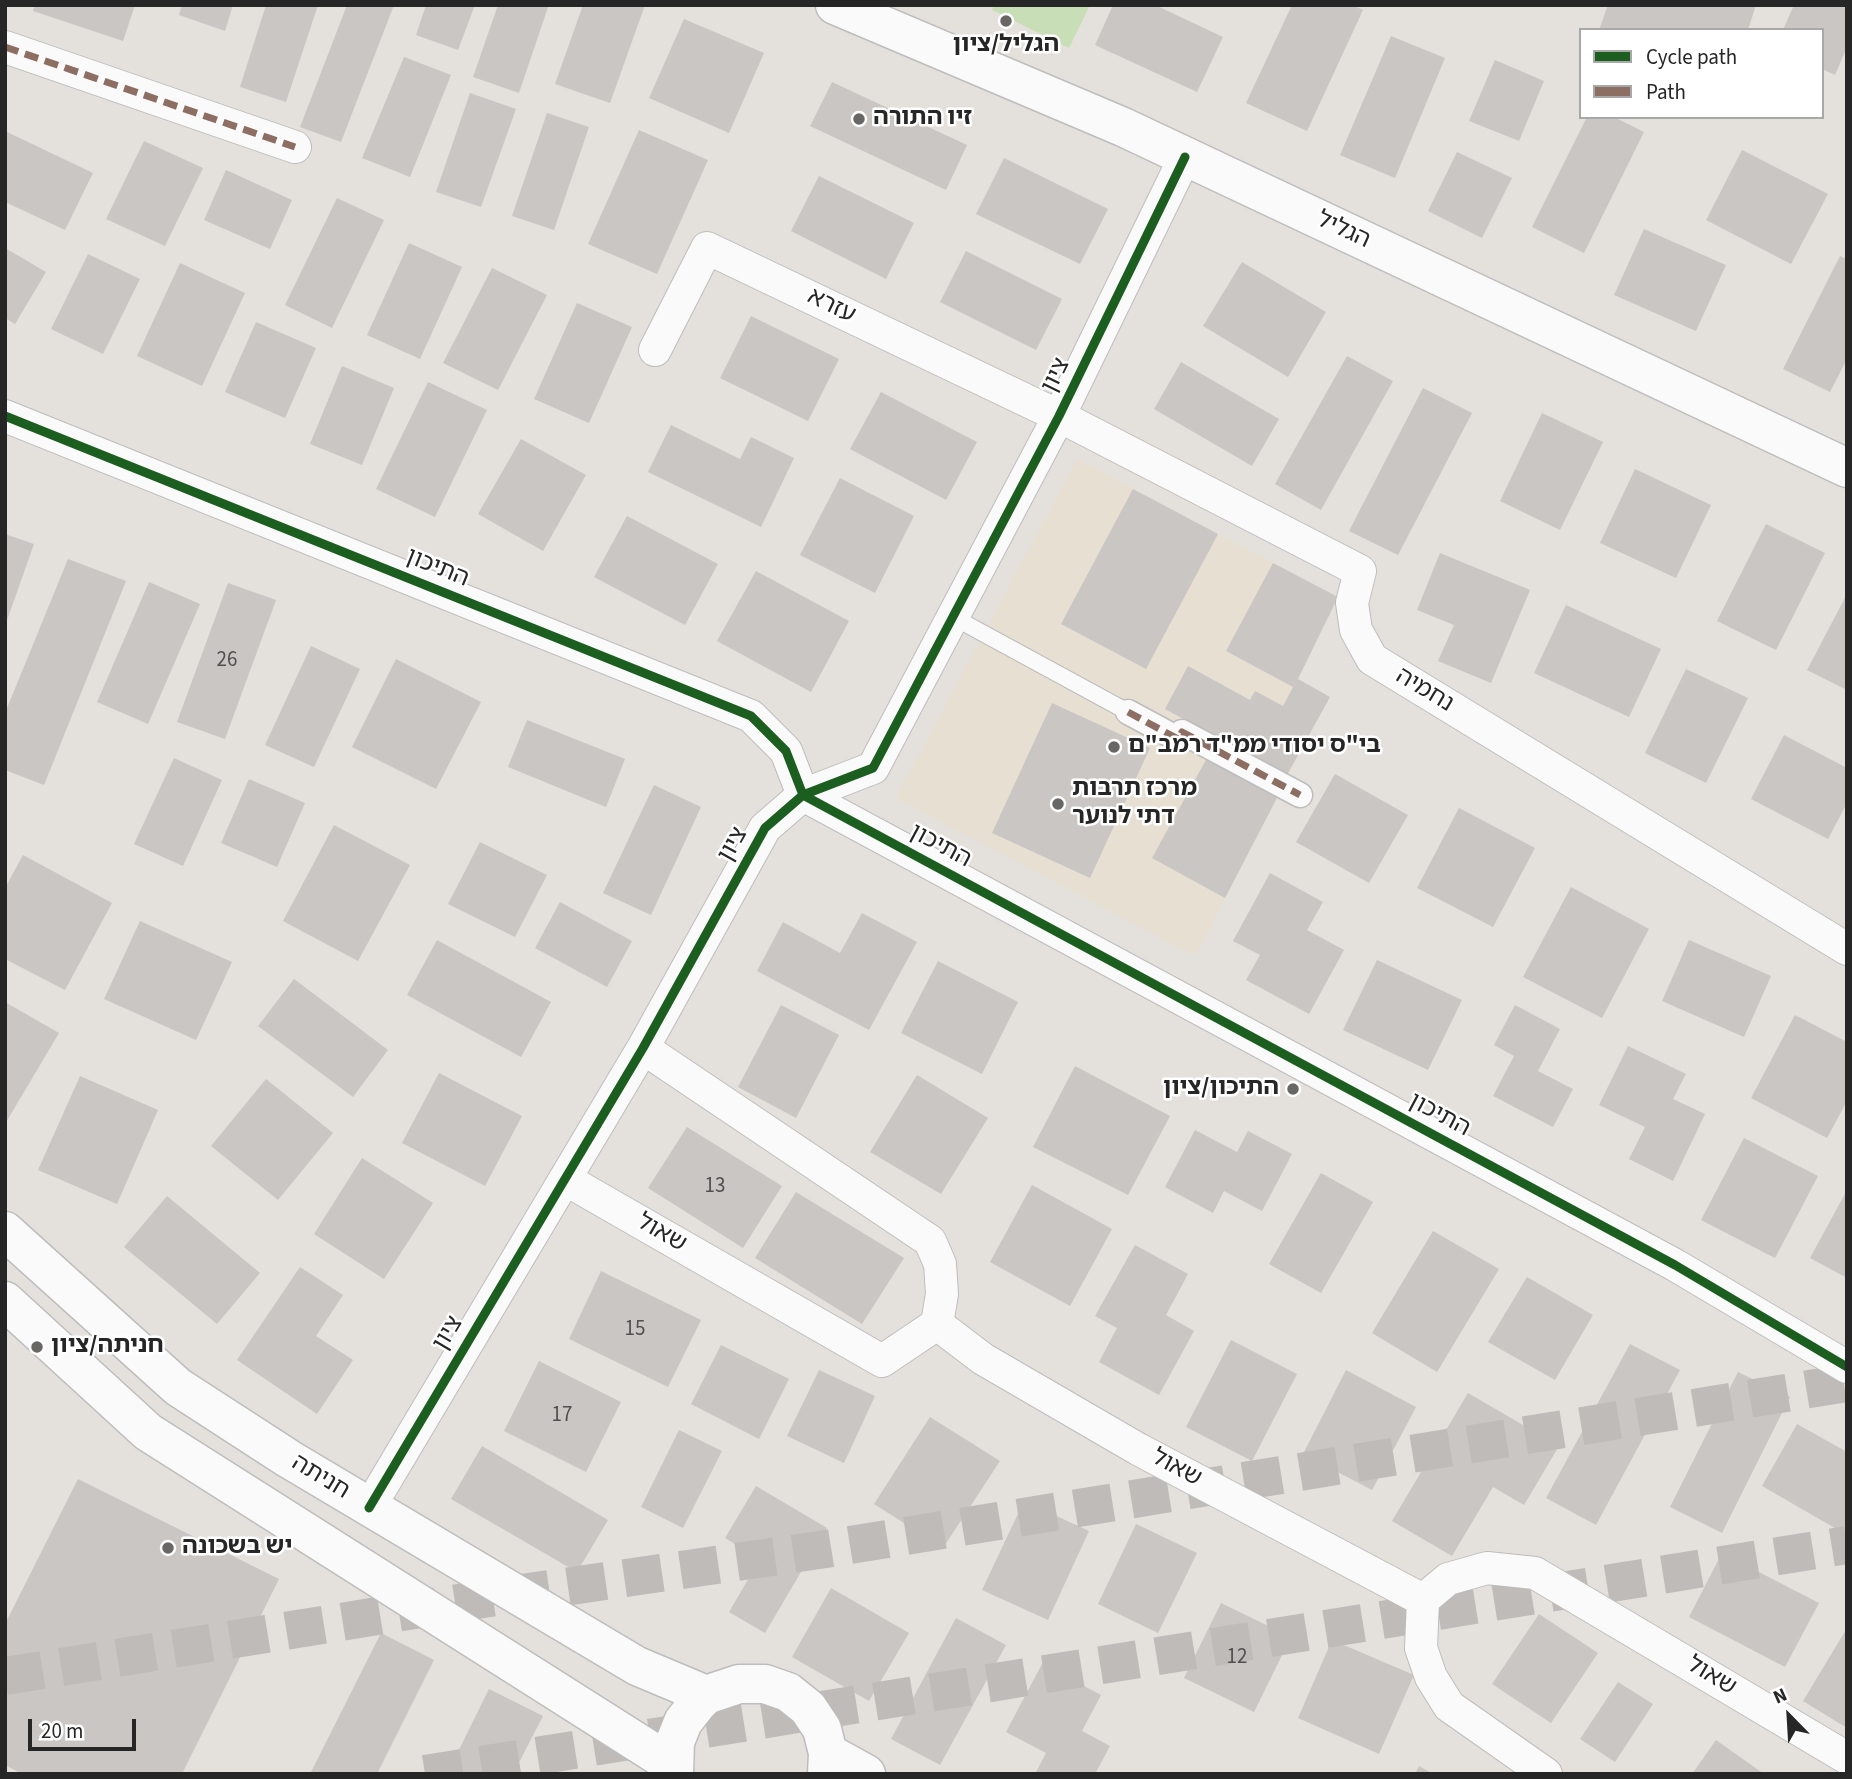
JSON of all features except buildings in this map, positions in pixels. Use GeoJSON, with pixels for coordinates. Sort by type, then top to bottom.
{"type":"FeatureCollection","features":[{"type":"Feature","properties":{"kind":"street","name":"הגליל"},"geometry":{"type":"LineString","coordinates":[[835,5],[1123,127],[1847,468]]}},
{"type":"Feature","properties":{"kind":"street"},"geometry":{"type":"LineString","coordinates":[[5,47],[295,148]]}},
{"type":"Feature","properties":{"kind":"street","name":"ציון"},"geometry":{"type":"LineString","coordinates":[[369,1508],[643,1048],[765,828],[803,795],[873,768],[1059,416],[1185,157]]}},
{"type":"Feature","properties":{"kind":"street","name":"עזרא"},"geometry":{"type":"LineString","coordinates":[[655,350],[707,248],[1059,416]]}},
{"type":"Feature","properties":{"kind":"street","name":"התיכון"},"geometry":{"type":"LineString","coordinates":[[5,416],[751,716],[786,751],[803,795],[1675,1265],[1847,1367]]}},
{"type":"Feature","properties":{"kind":"street","name":"נחמיה"},"geometry":{"type":"LineString","coordinates":[[1059,416],[1360,570],[1352,603],[1356,630],[1372,659],[1847,949]]}},
{"type":"Feature","properties":{"kind":"street"},"geometry":{"type":"LineString","coordinates":[[1128,712],[1178,739],[1182,732],[1300,795]]}},
{"type":"Feature","properties":{"kind":"street"},"geometry":{"type":"LineString","coordinates":[[643,1048],[930,1241],[940,1264],[942,1294],[937,1324]]}},
{"type":"Feature","properties":{"kind":"street","name":"שאול"},"geometry":{"type":"LineString","coordinates":[[565,1179],[882,1361],[937,1324],[983,1359],[1138,1449],[1423,1600],[1448,1579],[1487,1568],[1535,1573],[1847,1758]]}},
{"type":"Feature","properties":{"kind":"street","name":"חניתה"},"geometry":{"type":"LineString","coordinates":[[5,1231],[178,1387],[369,1508],[637,1666],[706,1695]]}},
{"type":"Feature","properties":{"kind":"street"},"geometry":{"type":"LineString","coordinates":[[5,1301],[148,1432],[674,1769]]}},
{"type":"Feature","properties":{"kind":"street"},"geometry":{"type":"LineString","coordinates":[[1423,1600],[1421,1648],[1431,1677],[1449,1706],[1546,1774]]}},
{"type":"Feature","properties":{"kind":"street"},"geometry":{"type":"LineString","coordinates":[[674,1769],[674,1742],[683,1722],[706,1695],[739,1684],[765,1684],[788,1692],[808,1708],[822,1729],[828,1763],[866,1774]]}},
{"type":"Feature","properties":{"kind":"lane"},"geometry":{"type":"LineString","coordinates":[[954,618],[1128,712]]}},
{"type":"Feature","properties":{"kind":"shaded area","name":"בי\"ס יסודי ממ\"ד רמב\"ם"},"geometry":{"type":"Polygon","coordinates":[[[1077,459],[1338,597],[1298,679],[1330,697],[1195,956],[896,798],[1077,459]]]}},
{"type":"Feature","properties":{"kind":"green space"},"geometry":{"type":"Polygon","coordinates":[[[994,5],[1090,5],[1069,48],[992,10],[994,5]]]}},
{"type":"Feature","properties":{"kind":"tunnel"},"geometry":{"type":"LineString","coordinates":[[5,1676],[502,1596],[826,1549],[1847,1383]]}},
{"type":"Feature","properties":{"kind":"tunnel"},"geometry":{"type":"LineString","coordinates":[[425,1774],[1847,1545]]}},
{"type":"Feature","properties":{"kind":"marked path"},"geometry":{"type":"LineString","coordinates":[[5,47],[295,147]]}},
{"type":"Feature","properties":{"kind":"marked path"},"geometry":{"type":"LineString","coordinates":[[1128,712],[1178,739],[1182,732],[1300,795]]}},
{"type":"Feature","properties":{"kind":"cycle path"},"geometry":{"type":"LineString","coordinates":[[369,1508],[643,1048],[765,828],[803,795],[873,768],[1059,416],[1185,157]]}},
{"type":"Feature","properties":{"kind":"cycle path"},"geometry":{"type":"LineString","coordinates":[[5,416],[751,716],[786,751],[803,795],[1675,1265],[1847,1367]]}},
{"type":"Feature","properties":{"kind":"place","name":"הגליל/ציון"},"geometry":{"type":"Point","coordinates":[1006,21]}},
{"type":"Feature","properties":{"kind":"place","name":"זיו התורה"},"geometry":{"type":"Point","coordinates":[859,119]}},
{"type":"Feature","properties":{"kind":"place","name":"בי\"ס יסודי ממ\"ד רמב\"ם"},"geometry":{"type":"Point","coordinates":[1114,747]}},
{"type":"Feature","properties":{"kind":"place","name":"מרכז תרבות דתי לנוער"},"geometry":{"type":"Point","coordinates":[1058,804]}},
{"type":"Feature","properties":{"kind":"place","name":"התיכון/ציון"},"geometry":{"type":"Point","coordinates":[1293,1089]}},
{"type":"Feature","properties":{"kind":"place","name":"חניתה/ציון"},"geometry":{"type":"Point","coordinates":[37,1347]}},
{"type":"Feature","properties":{"kind":"place","name":"יש בשכונה"},"geometry":{"type":"Point","coordinates":[168,1548]}}]}
